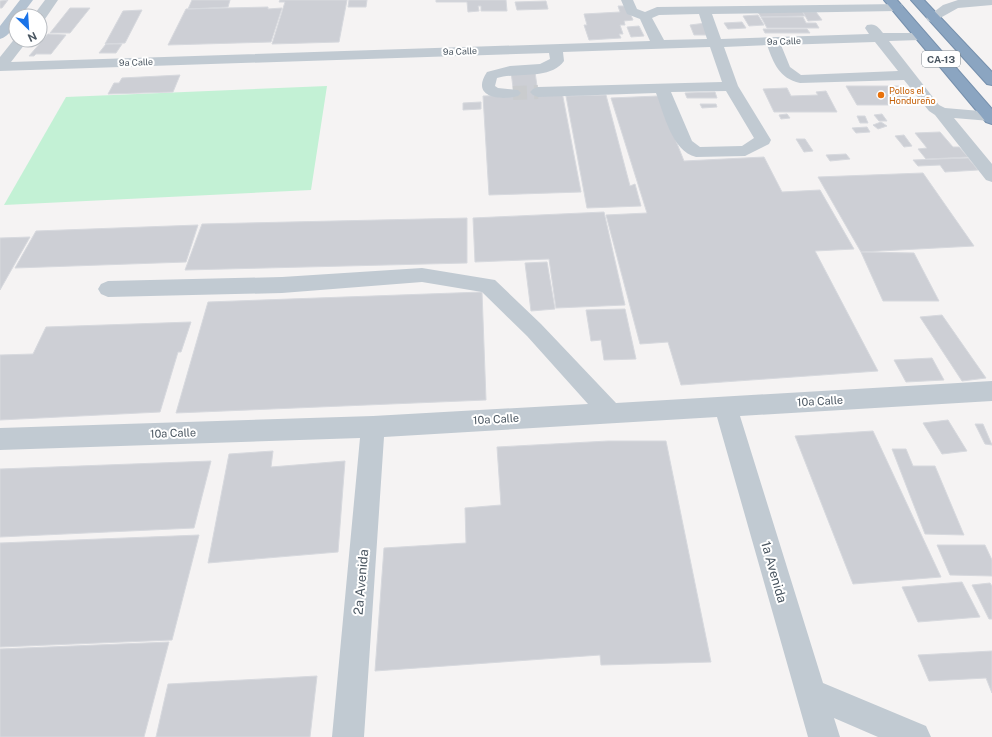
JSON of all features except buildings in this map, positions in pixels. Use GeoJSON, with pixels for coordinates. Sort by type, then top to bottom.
{"type":"FeatureCollection","features":[{"type":"Feature","properties":{"kind":"highway","name":"CA-13"},"geometry":{"type":"LineString","coordinates":[[917,0],[992,81]]}},
{"type":"Feature","properties":{"kind":"highway","name":"CA-13"},"geometry":{"type":"LineString","coordinates":[[893,4],[991,118]]}},
{"type":"Feature","properties":{"kind":"main road"},"geometry":{"type":"LineString","coordinates":[[0,35],[26,0]]}},
{"type":"Feature","properties":{"kind":"street"},"geometry":{"type":"LineString","coordinates":[[627,0],[632,11],[645,17],[659,45]]}},
{"type":"Feature","properties":{"kind":"street"},"geometry":{"type":"LineString","coordinates":[[934,18],[944,8],[959,2],[992,0]]}},
{"type":"Feature","properties":{"kind":"street"},"geometry":{"type":"LineString","coordinates":[[645,17],[655,6],[704,10],[859,7],[893,4]]}},
{"type":"Feature","properties":{"kind":"street"},"geometry":{"type":"LineString","coordinates":[[818,7],[839,39]]}},
{"type":"Feature","properties":{"kind":"street"},"geometry":{"type":"LineString","coordinates":[[859,7],[878,37],[927,101],[941,112],[989,168]]}},
{"type":"Feature","properties":{"kind":"street"},"geometry":{"type":"LineString","coordinates":[[662,89],[685,144],[696,152],[745,151],[763,140],[731,86],[704,10]]}},
{"type":"Feature","properties":{"kind":"street","name":"9a Calle"},"geometry":{"type":"LineString","coordinates":[[0,67],[920,36]]}},
{"type":"Feature","properties":{"kind":"street"},"geometry":{"type":"LineString","coordinates":[[772,41],[785,73],[800,79],[907,75]]}},
{"type":"Feature","properties":{"kind":"street"},"geometry":{"type":"LineString","coordinates":[[0,67],[15,48]]}},
{"type":"Feature","properties":{"kind":"street"},"geometry":{"type":"LineString","coordinates":[[513,93],[494,92],[488,87],[488,81],[492,75],[515,69],[544,69],[550,67],[557,61],[556,48]]}},
{"type":"Feature","properties":{"kind":"street"},"geometry":{"type":"LineString","coordinates":[[538,92],[731,86]]}},
{"type":"Feature","properties":{"kind":"street"},"geometry":{"type":"LineString","coordinates":[[941,112],[991,118]]}},
{"type":"Feature","properties":{"kind":"street"},"geometry":{"type":"LineString","coordinates":[[108,289],[282,285],[422,276],[488,285],[534,330],[611,413]]}},
{"type":"Feature","properties":{"kind":"street","name":"10a Calle"},"geometry":{"type":"LineString","coordinates":[[0,439],[374,427],[992,391]]}},
{"type":"Feature","properties":{"kind":"street","name":"1a Avenida"},"geometry":{"type":"LineString","coordinates":[[725,406],[824,737]]}},
{"type":"Feature","properties":{"kind":"street","name":"2a Avenida"},"geometry":{"type":"LineString","coordinates":[[348,737],[374,427]]}},
{"type":"Feature","properties":{"kind":"street"},"geometry":{"type":"LineString","coordinates":[[810,693],[915,737]]}},
{"type":"Feature","properties":{"kind":"green space"},"geometry":{"type":"Polygon","coordinates":[[[327,86],[311,190],[4,205],[66,97],[327,86]]]}},
{"type":"Feature","properties":{"kind":"tunnel"},"geometry":{"type":"LineString","coordinates":[[513,93],[538,92]]}},
{"type":"Feature","properties":{"kind":"place","name":"Pollos el Hondureño"},"geometry":{"type":"Point","coordinates":[881,95]}}]}
